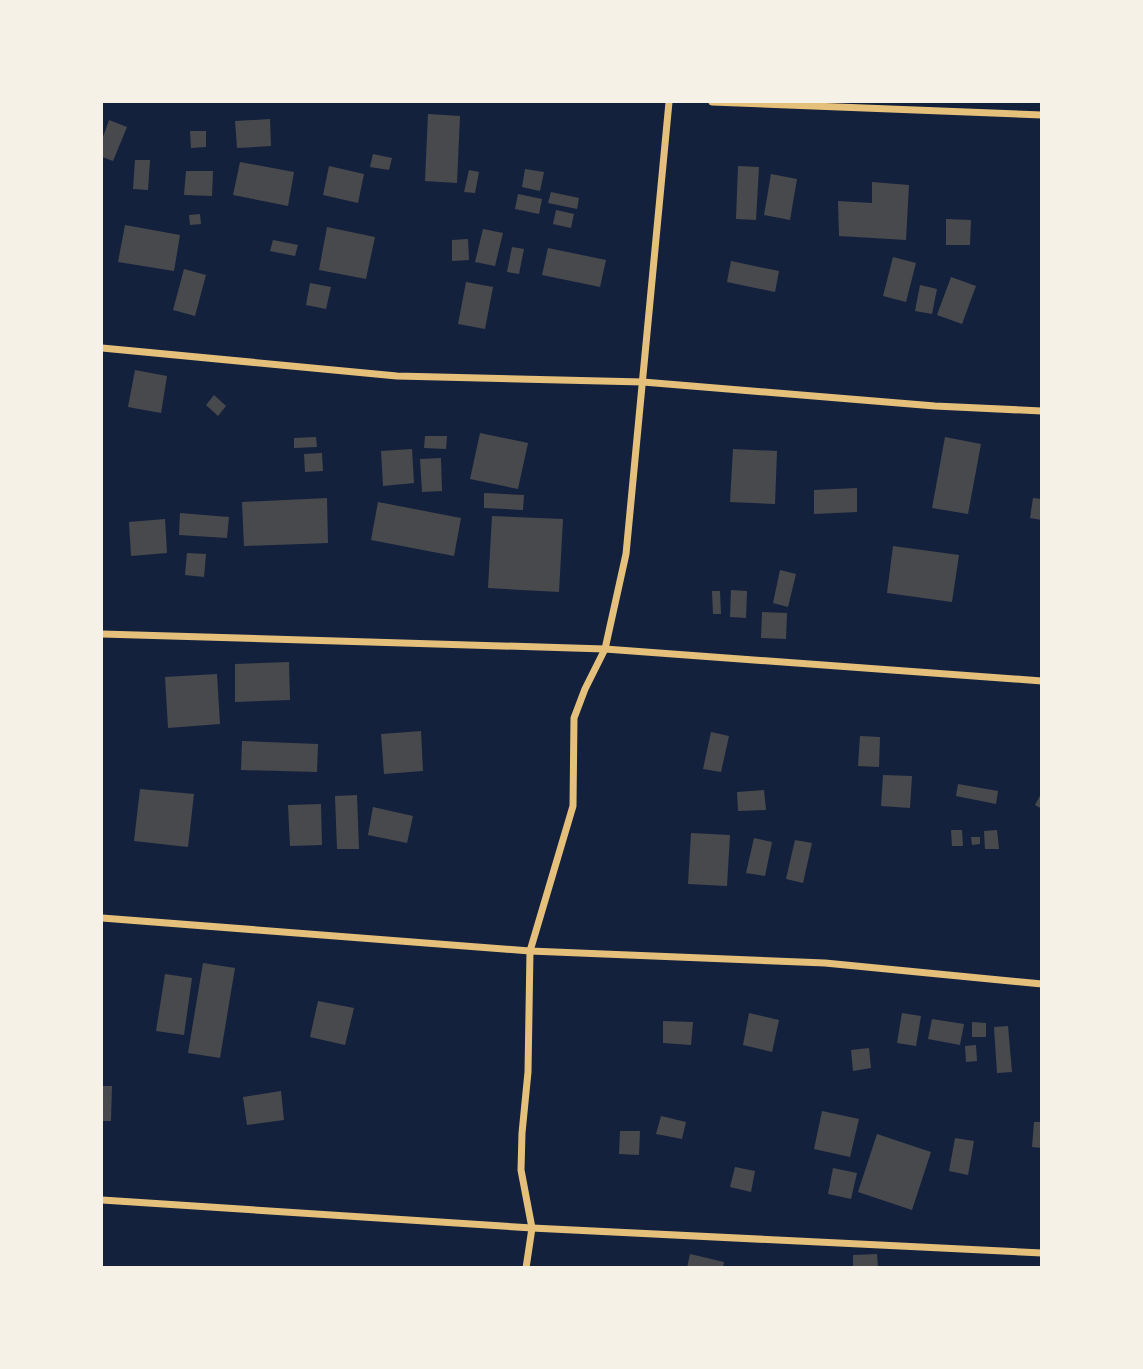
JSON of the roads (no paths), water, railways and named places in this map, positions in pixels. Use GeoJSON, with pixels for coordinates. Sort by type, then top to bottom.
{"type":"FeatureCollection","features":[{"type":"Feature","properties":{"kind":"street"},"geometry":{"type":"LineString","coordinates":[[526,1268],[532,1228],[521,1170],[528,1072],[530,951],[573,806],[574,718],[585,689],[606,649],[626,554],[669,102]]}},
{"type":"Feature","properties":{"kind":"street"},"geometry":{"type":"LineString","coordinates":[[712,102],[1041,115]]}},
{"type":"Feature","properties":{"kind":"street"},"geometry":{"type":"LineString","coordinates":[[102,348],[397,376],[643,382],[935,406],[1041,411]]}},
{"type":"Feature","properties":{"kind":"street"},"geometry":{"type":"LineString","coordinates":[[102,634],[606,649],[1041,681]]}},
{"type":"Feature","properties":{"kind":"street"},"geometry":{"type":"LineString","coordinates":[[102,918],[530,951],[825,963],[1041,984]]}},
{"type":"Feature","properties":{"kind":"street"},"geometry":{"type":"LineString","coordinates":[[102,1200],[532,1228],[1041,1253]]}}]}
